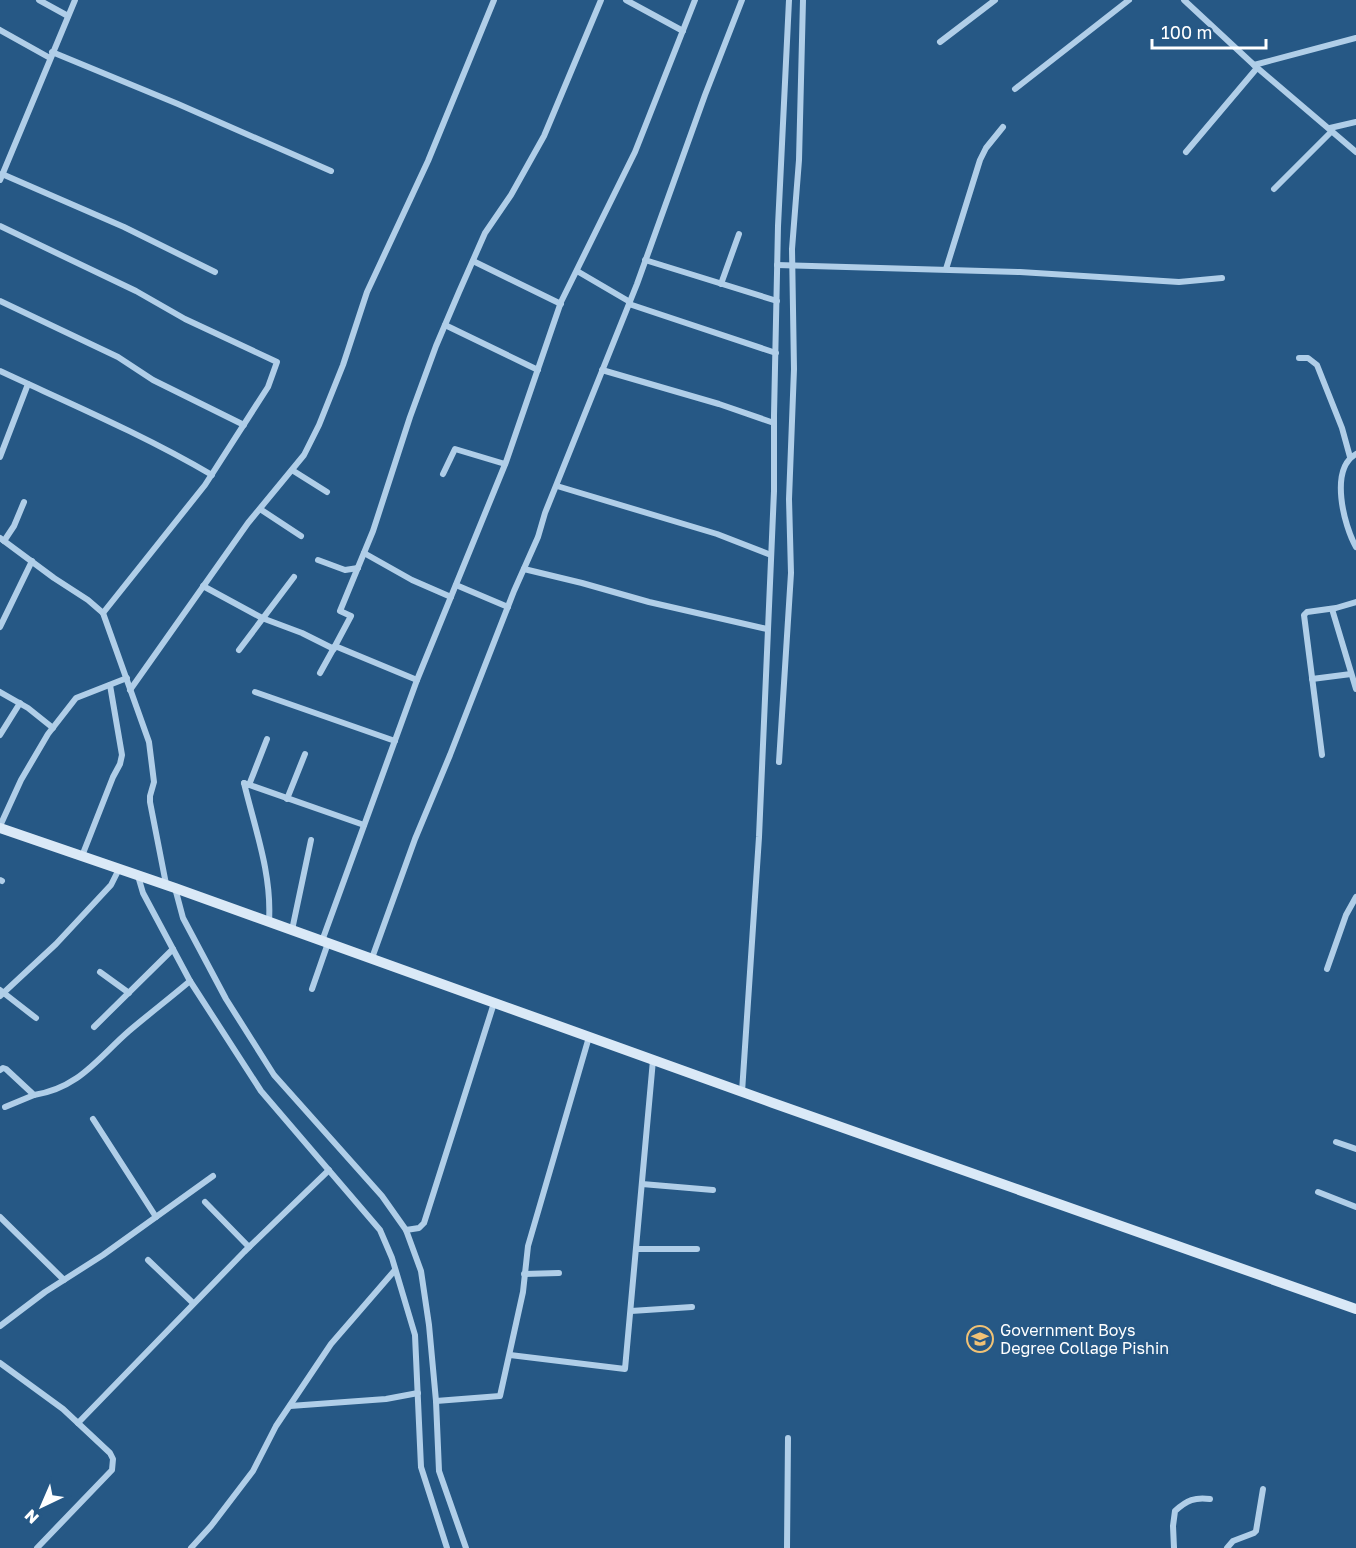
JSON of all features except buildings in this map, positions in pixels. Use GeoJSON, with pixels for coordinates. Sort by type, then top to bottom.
{"type":"FeatureCollection","features":[{"type":"Feature","properties":{"kind":"main road"},"geometry":{"type":"LineString","coordinates":[[0,827],[1356,1309]]}},
{"type":"Feature","properties":{"kind":"street"},"geometry":{"type":"LineString","coordinates":[[39,0],[68,16]]}},
{"type":"Feature","properties":{"kind":"street"},"geometry":{"type":"LineString","coordinates":[[75,0],[1,177],[124,227],[215,272]]}},
{"type":"Feature","properties":{"kind":"street"},"geometry":{"type":"LineString","coordinates":[[130,690],[260,509],[304,455],[319,424],[354,335],[367,292],[400,226],[494,0]]}},
{"type":"Feature","properties":{"kind":"street"},"geometry":{"type":"LineString","coordinates":[[320,672],[351,616],[340,611],[364,553],[410,417],[445,325],[485,233],[511,195],[544,135],[601,0]]}},
{"type":"Feature","properties":{"kind":"street"},"geometry":{"type":"LineString","coordinates":[[626,0],[683,31]]}},
{"type":"Feature","properties":{"kind":"street"},"geometry":{"type":"LineString","coordinates":[[312,989],[325,942],[394,741],[505,464],[561,304],[635,152],[695,0]]}},
{"type":"Feature","properties":{"kind":"street"},"geometry":{"type":"LineString","coordinates":[[372,958],[415,839],[629,303],[742,0]]}},
{"type":"Feature","properties":{"kind":"street"},"geometry":{"type":"LineString","coordinates":[[742,1092],[759,837],[774,490],[777,265],[789,0]]}},
{"type":"Feature","properties":{"kind":"street"},"geometry":{"type":"LineString","coordinates":[[779,762],[791,573],[789,499],[794,406],[792,241],[799,160],[803,0]]}},
{"type":"Feature","properties":{"kind":"street"},"geometry":{"type":"LineString","coordinates":[[940,42],[994,0]]}},
{"type":"Feature","properties":{"kind":"street"},"geometry":{"type":"LineString","coordinates":[[1015,89],[1129,0]]}},
{"type":"Feature","properties":{"kind":"street"},"geometry":{"type":"LineString","coordinates":[[1184,0],[1256,67],[1356,152]]}},
{"type":"Feature","properties":{"kind":"street"},"geometry":{"type":"LineString","coordinates":[[0,30],[51,55],[178,104],[330,171]]}},
{"type":"Feature","properties":{"kind":"street"},"geometry":{"type":"LineString","coordinates":[[1186,152],[1256,67],[1356,38]]}},
{"type":"Feature","properties":{"kind":"street"},"geometry":{"type":"LineString","coordinates":[[1274,189],[1331,130],[1356,122]]}},
{"type":"Feature","properties":{"kind":"street"},"geometry":{"type":"LineString","coordinates":[[946,269],[980,160],[986,148],[1003,127]]}},
{"type":"Feature","properties":{"kind":"street"},"geometry":{"type":"LineString","coordinates":[[0,226],[136,291],[185,319],[278,362],[268,387],[212,475],[103,612]]}},
{"type":"Feature","properties":{"kind":"street"},"geometry":{"type":"LineString","coordinates":[[721,284],[738,234]]}},
{"type":"Feature","properties":{"kind":"street"},"geometry":{"type":"LineString","coordinates":[[645,260],[777,301]]}},
{"type":"Feature","properties":{"kind":"street"},"geometry":{"type":"LineString","coordinates":[[473,261],[561,304]]}},
{"type":"Feature","properties":{"kind":"street"},"geometry":{"type":"LineString","coordinates":[[777,265],[946,269],[1159,281],[1204,281],[1222,278]]}},
{"type":"Feature","properties":{"kind":"street"},"geometry":{"type":"LineString","coordinates":[[577,271],[629,303],[776,353]]}},
{"type":"Feature","properties":{"kind":"street"},"geometry":{"type":"LineString","coordinates":[[0,301],[118,357],[153,380],[244,426]]}},
{"type":"Feature","properties":{"kind":"street"},"geometry":{"type":"LineString","coordinates":[[445,325],[538,370]]}},
{"type":"Feature","properties":{"kind":"street"},"geometry":{"type":"LineString","coordinates":[[1299,358],[1308,358],[1317,364],[1353,456],[1344,466],[1341,500],[1348,529],[1356,548]]}},
{"type":"Feature","properties":{"kind":"street"},"geometry":{"type":"LineString","coordinates":[[0,370],[175,454],[212,475]]}},
{"type":"Feature","properties":{"kind":"street"},"geometry":{"type":"LineString","coordinates":[[603,370],[719,404],[774,423]]}},
{"type":"Feature","properties":{"kind":"street"},"geometry":{"type":"LineString","coordinates":[[0,457],[28,384]]}},
{"type":"Feature","properties":{"kind":"street"},"geometry":{"type":"LineString","coordinates":[[443,474],[455,449],[505,464]]}},
{"type":"Feature","properties":{"kind":"street"},"geometry":{"type":"LineString","coordinates":[[292,470],[327,492]]}},
{"type":"Feature","properties":{"kind":"street"},"geometry":{"type":"LineString","coordinates":[[557,486],[717,534],[771,555]]}},
{"type":"Feature","properties":{"kind":"street"},"geometry":{"type":"LineString","coordinates":[[24,502],[14,526],[2,539],[103,612],[151,750],[154,782],[150,796],[171,886],[188,928],[226,999],[274,1075],[382,1196],[406,1230],[421,1271],[436,1401],[439,1472],[466,1548]]}},
{"type":"Feature","properties":{"kind":"street"},"geometry":{"type":"LineString","coordinates":[[260,509],[301,536]]}},
{"type":"Feature","properties":{"kind":"street"},"geometry":{"type":"LineString","coordinates":[[364,553],[412,580],[451,597]]}},
{"type":"Feature","properties":{"kind":"street"},"geometry":{"type":"LineString","coordinates":[[318,560],[345,570],[358,568]]}},
{"type":"Feature","properties":{"kind":"street"},"geometry":{"type":"LineString","coordinates":[[0,627],[32,561]]}},
{"type":"Feature","properties":{"kind":"street"},"geometry":{"type":"LineString","coordinates":[[524,569],[650,602],[767,629]]}},
{"type":"Feature","properties":{"kind":"street"},"geometry":{"type":"LineString","coordinates":[[239,650],[294,577]]}},
{"type":"Feature","properties":{"kind":"street"},"geometry":{"type":"LineString","coordinates":[[456,585],[508,607]]}},
{"type":"Feature","properties":{"kind":"street"},"geometry":{"type":"LineString","coordinates":[[203,586],[262,618],[417,680]]}},
{"type":"Feature","properties":{"kind":"street"},"geometry":{"type":"LineString","coordinates":[[1322,755],[1304,615],[1307,612],[1332,609],[1356,602]]}},
{"type":"Feature","properties":{"kind":"street"},"geometry":{"type":"LineString","coordinates":[[1332,609],[1356,689]]}},
{"type":"Feature","properties":{"kind":"street"},"geometry":{"type":"LineString","coordinates":[[1312,679],[1351,674]]}},
{"type":"Feature","properties":{"kind":"street"},"geometry":{"type":"LineString","coordinates":[[0,827],[21,780],[53,728],[76,698],[125,679]]}},
{"type":"Feature","properties":{"kind":"street"},"geometry":{"type":"LineString","coordinates":[[82,856],[122,755],[112,684]]}},
{"type":"Feature","properties":{"kind":"street"},"geometry":{"type":"LineString","coordinates":[[0,692],[20,703],[53,728]]}},
{"type":"Feature","properties":{"kind":"street"},"geometry":{"type":"LineString","coordinates":[[255,692],[394,741]]}},
{"type":"Feature","properties":{"kind":"street"},"geometry":{"type":"LineString","coordinates":[[0,734],[20,703]]}},
{"type":"Feature","properties":{"kind":"street"},"geometry":{"type":"LineString","coordinates":[[249,785],[267,739]]}},
{"type":"Feature","properties":{"kind":"street"},"geometry":{"type":"LineString","coordinates":[[287,799],[305,754]]}},
{"type":"Feature","properties":{"kind":"street"},"geometry":{"type":"LineString","coordinates":[[269,921],[268,877],[244,783],[364,825]]}},
{"type":"Feature","properties":{"kind":"street"},"geometry":{"type":"LineString","coordinates":[[292,930],[311,840]]}},
{"type":"Feature","properties":{"kind":"street"},"geometry":{"type":"LineString","coordinates":[[36,1018],[1,993],[56,944],[111,885],[119,869]]}},
{"type":"Feature","properties":{"kind":"street"},"geometry":{"type":"LineString","coordinates":[[138,876],[143,893],[190,981],[261,1091],[380,1230],[416,1335],[421,1467],[447,1548]]}},
{"type":"Feature","properties":{"kind":"street"},"geometry":{"type":"LineString","coordinates":[[1327,969],[1346,915],[1356,897]]}},
{"type":"Feature","properties":{"kind":"street"},"geometry":{"type":"LineString","coordinates":[[94,1027],[173,949]]}},
{"type":"Feature","properties":{"kind":"street"},"geometry":{"type":"LineString","coordinates":[[100,972],[129,993]]}},
{"type":"Feature","properties":{"kind":"street"},"geometry":{"type":"LineString","coordinates":[[5,1107],[79,1078],[190,981]]}},
{"type":"Feature","properties":{"kind":"street"},"geometry":{"type":"LineString","coordinates":[[406,1230],[419,1228],[424,1224],[494,1003]]}},
{"type":"Feature","properties":{"kind":"street"},"geometry":{"type":"LineString","coordinates":[[436,1401],[500,1396],[523,1292],[528,1246],[589,1037]]}},
{"type":"Feature","properties":{"kind":"street"},"geometry":{"type":"LineString","coordinates":[[510,1355],[625,1369],[653,1060]]}},
{"type":"Feature","properties":{"kind":"street"},"geometry":{"type":"LineString","coordinates":[[0,1070],[6,1069],[34,1095]]}},
{"type":"Feature","properties":{"kind":"street"},"geometry":{"type":"LineString","coordinates":[[93,1119],[156,1217]]}},
{"type":"Feature","properties":{"kind":"street"},"geometry":{"type":"LineString","coordinates":[[1336,1142],[1356,1149]]}},
{"type":"Feature","properties":{"kind":"street"},"geometry":{"type":"LineString","coordinates":[[78,1423],[249,1247],[329,1170]]}},
{"type":"Feature","properties":{"kind":"street"},"geometry":{"type":"LineString","coordinates":[[0,1326],[64,1280],[104,1255],[213,1176]]}},
{"type":"Feature","properties":{"kind":"street"},"geometry":{"type":"LineString","coordinates":[[642,1184],[713,1190]]}},
{"type":"Feature","properties":{"kind":"street"},"geometry":{"type":"LineString","coordinates":[[1318,1192],[1356,1207]]}},
{"type":"Feature","properties":{"kind":"street"},"geometry":{"type":"LineString","coordinates":[[205,1202],[249,1247]]}},
{"type":"Feature","properties":{"kind":"street"},"geometry":{"type":"LineString","coordinates":[[0,1217],[64,1280]]}},
{"type":"Feature","properties":{"kind":"street"},"geometry":{"type":"LineString","coordinates":[[636,1249],[697,1249]]}},
{"type":"Feature","properties":{"kind":"street"},"geometry":{"type":"LineString","coordinates":[[148,1260],[194,1304]]}},
{"type":"Feature","properties":{"kind":"street"},"geometry":{"type":"LineString","coordinates":[[191,1548],[253,1471],[276,1426],[331,1344],[395,1270]]}},
{"type":"Feature","properties":{"kind":"street"},"geometry":{"type":"LineString","coordinates":[[524,1274],[559,1273]]}},
{"type":"Feature","properties":{"kind":"street"},"geometry":{"type":"LineString","coordinates":[[631,1311],[692,1307]]}},
{"type":"Feature","properties":{"kind":"street"},"geometry":{"type":"LineString","coordinates":[[0,1362],[63,1409],[110,1453],[113,1459],[112,1470],[37,1548]]}},
{"type":"Feature","properties":{"kind":"street"},"geometry":{"type":"LineString","coordinates":[[290,1406],[386,1399],[418,1394]]}},
{"type":"Feature","properties":{"kind":"street"},"geometry":{"type":"LineString","coordinates":[[787,1548],[788,1438]]}},
{"type":"Feature","properties":{"kind":"street"},"geometry":{"type":"LineString","coordinates":[[1227,1548],[1233,1541],[1256,1531],[1263,1489]]}},
{"type":"Feature","properties":{"kind":"street"},"geometry":{"type":"LineString","coordinates":[[1174,1548],[1175,1511],[1194,1498],[1210,1499]]}},
{"type":"Feature","properties":{"kind":"place","name":"Government Boys Degree Collage Pishin"},"geometry":{"type":"Point","coordinates":[980,1339]}}]}
